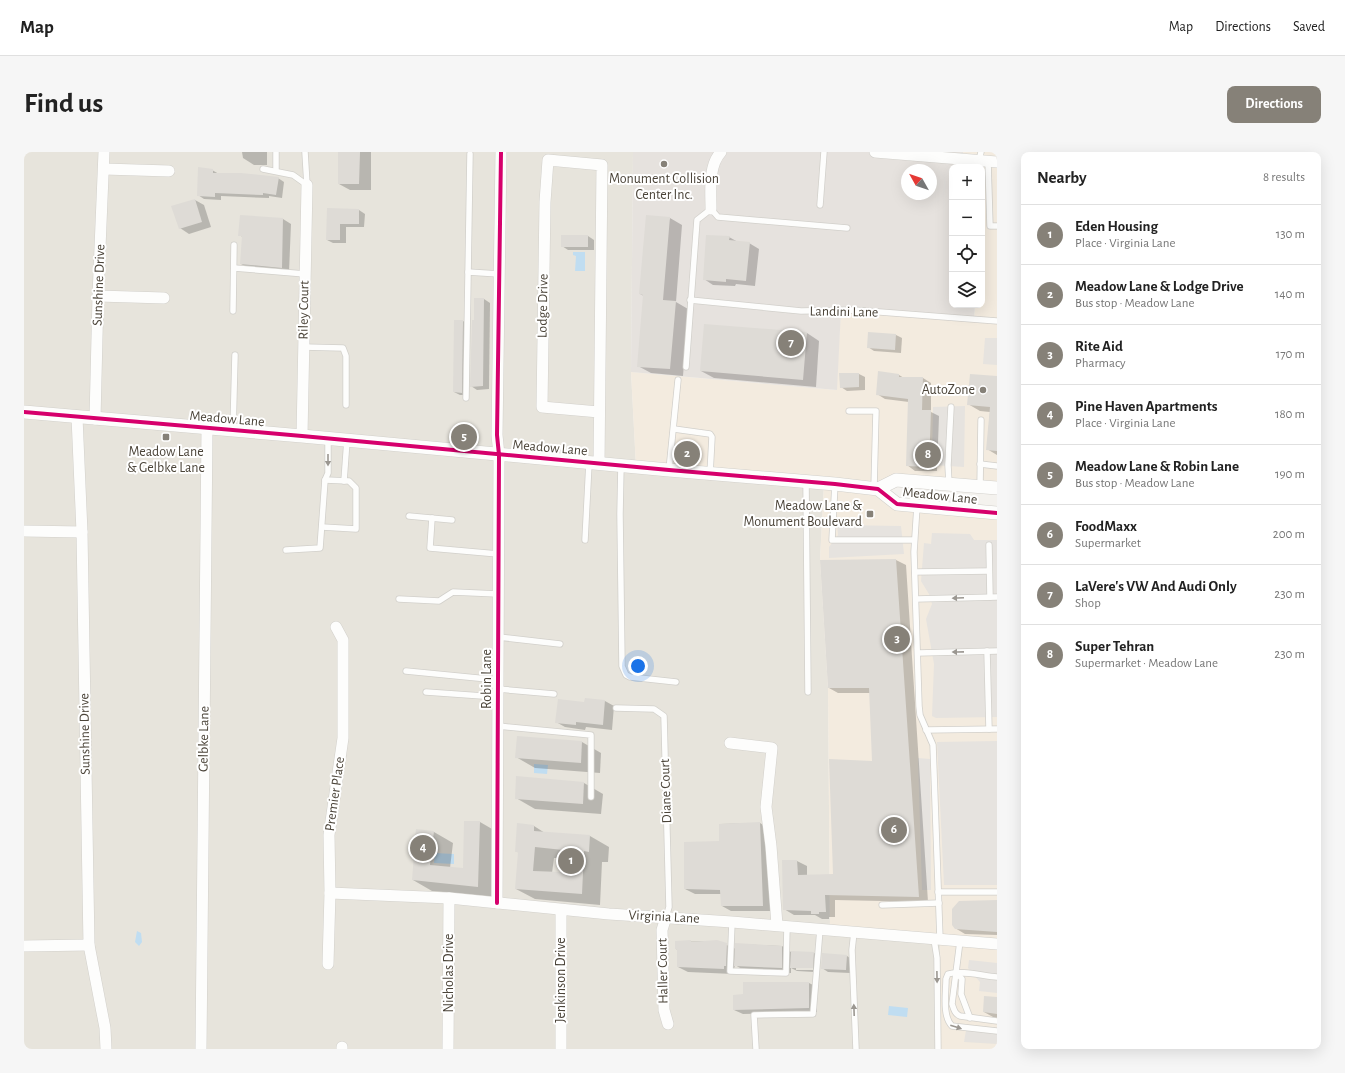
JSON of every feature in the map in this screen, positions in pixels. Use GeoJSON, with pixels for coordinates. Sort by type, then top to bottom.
{"type":"FeatureCollection","features":[{"type":"Feature","properties":{"kind":"street","name":"Sunshine Drive"},"geometry":{"type":"LineString","coordinates":[[96,418],[98,296],[104,152]]}},
{"type":"Feature","properties":{"kind":"street","name":"Robin Lane"},"geometry":{"type":"LineString","coordinates":[[496,903],[499,455],[497,435],[501,152]]}},
{"type":"Feature","properties":{"kind":"street"},"geometry":{"type":"LineString","coordinates":[[711,209],[712,172],[716,158],[721,152]]}},
{"type":"Feature","properties":{"kind":"street"},"geometry":{"type":"LineString","coordinates":[[875,152],[952,155],[986,159]]}},
{"type":"Feature","properties":{"kind":"street","name":"Lodge Drive"},"geometry":{"type":"LineString","coordinates":[[594,463],[600,412],[602,164],[562,156],[548,160],[545,202],[542,407],[600,412]]}},
{"type":"Feature","properties":{"kind":"street"},"geometry":{"type":"LineString","coordinates":[[104,169],[169,171]]}},
{"type":"Feature","properties":{"kind":"street","name":"Riley Court"},"geometry":{"type":"LineString","coordinates":[[302,436],[306,185]]}},
{"type":"Feature","properties":{"kind":"street"},"geometry":{"type":"LineString","coordinates":[[98,296],[164,298]]}},
{"type":"Feature","properties":{"kind":"street","name":"Meadow Lane"},"geometry":{"type":"LineString","coordinates":[[24,412],[835,484],[876,489],[897,504],[997,513]]}},
{"type":"Feature","properties":{"kind":"street","name":"Sunshine Drive"},"geometry":{"type":"LineString","coordinates":[[78,417],[82,532],[89,945],[105,1028],[106,1049]]}},
{"type":"Feature","properties":{"kind":"street","name":"Gelbke Lane"},"geometry":{"type":"LineString","coordinates":[[201,1049],[207,429]]}},
{"type":"Feature","properties":{"kind":"street","name":"Meadow Lane"},"geometry":{"type":"LineString","coordinates":[[876,489],[896,480],[997,488]]}},
{"type":"Feature","properties":{"kind":"street"},"geometry":{"type":"LineString","coordinates":[[24,531],[82,532]]}},
{"type":"Feature","properties":{"kind":"street","name":"Premier Place"},"geometry":{"type":"LineString","coordinates":[[328,964],[330,893],[329,835],[343,738],[343,640],[336,627]]}},
{"type":"Feature","properties":{"kind":"street"},"geometry":{"type":"LineString","coordinates":[[730,743],[772,748],[766,807],[782,926]]}},
{"type":"Feature","properties":{"kind":"street","name":"Virginia Lane"},"geometry":{"type":"LineString","coordinates":[[330,893],[449,898],[561,910],[732,922],[997,944]]}},
{"type":"Feature","properties":{"kind":"street","name":"Nicholas Drive"},"geometry":{"type":"LineString","coordinates":[[448,1049],[449,898]]}},
{"type":"Feature","properties":{"kind":"street","name":"Jenkinson Drive"},"geometry":{"type":"LineString","coordinates":[[561,910],[561,1049]]}},
{"type":"Feature","properties":{"kind":"street","name":"Haller Court"},"geometry":{"type":"LineString","coordinates":[[666,917],[662,930],[664,1010],[668,1024]]}},
{"type":"Feature","properties":{"kind":"street"},"geometry":{"type":"LineString","coordinates":[[24,946],[89,945]]}},
{"type":"Feature","properties":{"kind":"lane"},"geometry":{"type":"LineString","coordinates":[[276,152],[276,171]]}},
{"type":"Feature","properties":{"kind":"lane"},"geometry":{"type":"LineString","coordinates":[[305,152],[306,185]]}},
{"type":"Feature","properties":{"kind":"lane"},"geometry":{"type":"LineString","coordinates":[[820,205],[824,152]]}},
{"type":"Feature","properties":{"kind":"lane"},"geometry":{"type":"LineString","coordinates":[[466,398],[470,154]]}},
{"type":"Feature","properties":{"kind":"lane"},"geometry":{"type":"LineString","coordinates":[[986,159],[990,226],[997,226]]}},
{"type":"Feature","properties":{"kind":"lane"},"geometry":{"type":"LineString","coordinates":[[263,168],[293,175],[306,185]]}},
{"type":"Feature","properties":{"kind":"lane"},"geometry":{"type":"LineString","coordinates":[[686,368],[697,220],[711,209],[718,217],[847,228]]}},
{"type":"Feature","properties":{"kind":"lane"},"geometry":{"type":"LineString","coordinates":[[233,311],[234,245]]}},
{"type":"Feature","properties":{"kind":"lane"},"geometry":{"type":"LineString","coordinates":[[234,268],[304,274]]}},
{"type":"Feature","properties":{"kind":"lane"},"geometry":{"type":"LineString","coordinates":[[468,272],[499,274]]}},
{"type":"Feature","properties":{"kind":"lane","name":"Landini Lane"},"geometry":{"type":"LineString","coordinates":[[690,300],[800,311],[854,310],[997,321]]}},
{"type":"Feature","properties":{"kind":"lane"},"geometry":{"type":"LineString","coordinates":[[303,347],[343,348],[346,356],[346,405]]}},
{"type":"Feature","properties":{"kind":"lane"},"geometry":{"type":"LineString","coordinates":[[233,431],[235,355]]}},
{"type":"Feature","properties":{"kind":"lane"},"geometry":{"type":"LineString","coordinates":[[669,470],[678,380]]}},
{"type":"Feature","properties":{"kind":"lane"},"geometry":{"type":"LineString","coordinates":[[950,485],[948,466],[951,406]]}},
{"type":"Feature","properties":{"kind":"lane"},"geometry":{"type":"LineString","coordinates":[[849,411],[876,411],[876,489]]}},
{"type":"Feature","properties":{"kind":"lane"},"geometry":{"type":"LineString","coordinates":[[980,487],[981,420]]}},
{"type":"Feature","properties":{"kind":"lane"},"geometry":{"type":"LineString","coordinates":[[674,428],[710,434],[712,437],[710,474]]}},
{"type":"Feature","properties":{"kind":"lane"},"geometry":{"type":"LineString","coordinates":[[286,550],[320,548],[325,480],[328,473],[328,438]]}},
{"type":"Feature","properties":{"kind":"lane"},"geometry":{"type":"LineString","coordinates":[[344,481],[347,440]]}},
{"type":"Feature","properties":{"kind":"lane"},"geometry":{"type":"LineString","coordinates":[[585,540],[594,463]]}},
{"type":"Feature","properties":{"kind":"lane"},"geometry":{"type":"LineString","coordinates":[[980,464],[997,466]]}},
{"type":"Feature","properties":{"kind":"lane"},"geometry":{"type":"LineString","coordinates":[[621,465],[620,514],[622,666],[626,675],[630,677],[676,682]]}},
{"type":"Feature","properties":{"kind":"lane"},"geometry":{"type":"LineString","coordinates":[[322,527],[356,529],[356,488],[349,481],[325,480]]}},
{"type":"Feature","properties":{"kind":"lane"},"geometry":{"type":"LineString","coordinates":[[806,481],[808,692]]}},
{"type":"Feature","properties":{"kind":"lane"},"geometry":{"type":"LineString","coordinates":[[835,484],[832,540],[914,540]]}},
{"type":"Feature","properties":{"kind":"lane"},"geometry":{"type":"LineString","coordinates":[[917,506],[914,540],[920,715],[933,746],[934,756],[939,903],[937,939],[938,1049]]}},
{"type":"Feature","properties":{"kind":"lane"},"geometry":{"type":"LineString","coordinates":[[409,516],[452,520]]}},
{"type":"Feature","properties":{"kind":"lane"},"geometry":{"type":"LineString","coordinates":[[432,518],[430,548],[498,554]]}},
{"type":"Feature","properties":{"kind":"lane"},"geometry":{"type":"LineString","coordinates":[[989,545],[990,597]]}},
{"type":"Feature","properties":{"kind":"lane"},"geometry":{"type":"LineString","coordinates":[[915,572],[989,571]]}},
{"type":"Feature","properties":{"kind":"lane"},"geometry":{"type":"LineString","coordinates":[[399,599],[439,601],[453,592],[498,594]]}},
{"type":"Feature","properties":{"kind":"lane"},"geometry":{"type":"LineString","coordinates":[[916,599],[997,597]]}},
{"type":"Feature","properties":{"kind":"lane"},"geometry":{"type":"LineString","coordinates":[[498,637],[560,644]]}},
{"type":"Feature","properties":{"kind":"lane"},"geometry":{"type":"LineString","coordinates":[[987,651],[989,729]]}},
{"type":"Feature","properties":{"kind":"lane"},"geometry":{"type":"LineString","coordinates":[[918,653],[997,651]]}},
{"type":"Feature","properties":{"kind":"lane"},"geometry":{"type":"LineString","coordinates":[[406,671],[497,689],[554,694]]}},
{"type":"Feature","properties":{"kind":"lane"},"geometry":{"type":"LineString","coordinates":[[426,692],[497,689]]}},
{"type":"Feature","properties":{"kind":"lane","name":"Diane Court"},"geometry":{"type":"LineString","coordinates":[[616,708],[654,709],[664,716],[669,907],[666,917]]}},
{"type":"Feature","properties":{"kind":"lane"},"geometry":{"type":"LineString","coordinates":[[497,726],[591,735],[591,797]]}},
{"type":"Feature","properties":{"kind":"lane"},"geometry":{"type":"LineString","coordinates":[[926,730],[997,728]]}},
{"type":"Feature","properties":{"kind":"lane"},"geometry":{"type":"LineString","coordinates":[[938,892],[997,892]]}},
{"type":"Feature","properties":{"kind":"lane"},"geometry":{"type":"LineString","coordinates":[[882,905],[939,903]]}},
{"type":"Feature","properties":{"kind":"lane"},"geometry":{"type":"LineString","coordinates":[[732,922],[730,971],[786,973],[782,926]]}},
{"type":"Feature","properties":{"kind":"lane"},"geometry":{"type":"LineString","coordinates":[[756,1049],[754,1015],[813,1014],[820,929]]}},
{"type":"Feature","properties":{"kind":"lane"},"geometry":{"type":"LineString","coordinates":[[854,932],[852,950],[856,1049]]}},
{"type":"Feature","properties":{"kind":"lane"},"geometry":{"type":"LineString","coordinates":[[960,940],[952,1004],[954,1010],[956,1014],[970,1018],[997,1020]]}},
{"type":"Feature","properties":{"kind":"lane"},"geometry":{"type":"LineString","coordinates":[[956,971],[962,979],[961,994],[970,1018]]}},
{"type":"Feature","properties":{"kind":"lane"},"geometry":{"type":"LineString","coordinates":[[997,977],[966,974],[956,971],[948,974],[946,980],[948,1022],[957,1028],[997,1031]]}},
{"type":"Feature","properties":{"kind":"shaded area"},"geometry":{"type":"Polygon","coordinates":[[[24,152],[633,152],[631,372],[636,467],[824,483],[820,560],[828,688],[830,930],[940,939],[941,1049],[24,1049],[24,152]]]}},
{"type":"Feature","properties":{"kind":"shaded area"},"geometry":{"type":"Polygon","coordinates":[[[633,152],[963,152],[963,159],[985,161],[985,164],[949,164],[949,308],[975,308],[974,319],[841,310],[837,390],[631,372],[633,152]]]}},
{"type":"Feature","properties":{"kind":"shaded area"},"geometry":{"type":"Polygon","coordinates":[[[963,152],[997,152],[997,488],[896,480],[879,489],[897,504],[997,513],[997,1049],[941,1049],[940,939],[830,930],[828,688],[820,560],[824,483],[636,467],[631,372],[836,390],[841,310],[974,319],[975,308],[985,308],[985,161],[963,159],[963,152]]]}},
{"type":"Feature","properties":{"kind":"shaded area"},"geometry":{"type":"Polygon","coordinates":[[[985,338],[997,338],[997,365],[983,364],[985,338]]]}},
{"type":"Feature","properties":{"kind":"shaded area"},"geometry":{"type":"Polygon","coordinates":[[[965,406],[964,467],[932,465],[933,407],[965,406]]]}},
{"type":"Feature","properties":{"kind":"shaded area"},"geometry":{"type":"Polygon","coordinates":[[[837,525],[901,526],[904,554],[829,558],[829,547],[838,535],[837,525]]]}},
{"type":"Feature","properties":{"kind":"shaded area"},"geometry":{"type":"Polygon","coordinates":[[[932,533],[970,534],[974,540],[997,540],[997,717],[936,718],[932,716],[934,664],[926,619],[932,604],[929,594],[921,581],[924,543],[931,544],[932,533]]]}},
{"type":"Feature","properties":{"kind":"shaded area"},"geometry":{"type":"Polygon","coordinates":[[[997,741],[997,885],[944,885],[937,742],[997,741]]]}},
{"type":"Feature","properties":{"kind":"shaded area"},"geometry":{"type":"Polygon","coordinates":[[[918,758],[930,759],[931,890],[922,890],[918,758]]]}},
{"type":"Feature","properties":{"kind":"shaded area"},"geometry":{"type":"Polygon","coordinates":[[[969,960],[997,963],[997,993],[979,991],[980,982],[968,968],[969,960]]]}},
{"type":"Feature","properties":{"kind":"shaded area"},"geometry":{"type":"Polygon","coordinates":[[[967,1025],[997,1028],[997,1044],[964,1042],[967,1025]]]}},
{"type":"Feature","properties":{"kind":"water"},"geometry":{"type":"Polygon","coordinates":[[[573,252],[585,252],[585,271],[575,271],[576,256],[573,255],[573,252]]]}},
{"type":"Feature","properties":{"kind":"water"},"geometry":{"type":"Polygon","coordinates":[[[534,764],[548,765],[547,774],[534,773],[534,764]]]}},
{"type":"Feature","properties":{"kind":"water"},"geometry":{"type":"Polygon","coordinates":[[[435,853],[454,854],[454,864],[434,863],[435,853]]]}},
{"type":"Feature","properties":{"kind":"water"},"geometry":{"type":"Polygon","coordinates":[[[137,931],[141,933],[142,942],[139,946],[135,942],[137,931]]]}},
{"type":"Feature","properties":{"kind":"water"},"geometry":{"type":"Polygon","coordinates":[[[889,1006],[908,1008],[907,1017],[888,1015],[889,1006]]]}},
{"type":"Feature","properties":{"kind":"building"},"geometry":{"type":"Polygon","coordinates":[[[338,152],[360,152],[359,184],[338,184],[338,152]]]}},
{"type":"Feature","properties":{"kind":"building"},"geometry":{"type":"Polygon","coordinates":[[[198,167],[213,169],[213,173],[241,173],[279,177],[276,195],[263,193],[263,195],[215,193],[215,197],[197,196],[198,167]]]}},
{"type":"Feature","properties":{"kind":"building"},"geometry":{"type":"Polygon","coordinates":[[[195,199],[202,222],[179,229],[171,206],[195,199]]]}},
{"type":"Feature","properties":{"kind":"building"},"geometry":{"type":"Polygon","coordinates":[[[327,208],[359,209],[359,224],[340,224],[340,240],[326,240],[327,208]]]}},
{"type":"Feature","properties":{"kind":"building"},"geometry":{"type":"Polygon","coordinates":[[[240,215],[283,218],[282,268],[240,264],[242,236],[238,236],[240,215]]]}},
{"type":"Feature","properties":{"kind":"building"},"geometry":{"type":"Polygon","coordinates":[[[646,215],[670,217],[663,300],[676,301],[670,369],[637,367],[643,295],[639,294],[646,215]]]}},
{"type":"Feature","properties":{"kind":"building"},"geometry":{"type":"Polygon","coordinates":[[[561,235],[588,235],[588,247],[561,247],[561,235]]]}},
{"type":"Feature","properties":{"kind":"building"},"geometry":{"type":"Polygon","coordinates":[[[706,235],[730,236],[729,240],[750,242],[746,281],[726,279],[726,282],[703,280],[706,235]]]}},
{"type":"Feature","properties":{"kind":"building"},"geometry":{"type":"Polygon","coordinates":[[[474,298],[484,298],[483,386],[470,387],[472,320],[474,320],[474,298]]]}},
{"type":"Feature","properties":{"kind":"building"},"geometry":{"type":"Polygon","coordinates":[[[454,320],[463,320],[462,393],[453,392],[454,320]]]}},
{"type":"Feature","properties":{"kind":"building"},"geometry":{"type":"Polygon","coordinates":[[[704,324],[807,332],[803,380],[700,371],[704,324]]]}},
{"type":"Feature","properties":{"kind":"building"},"geometry":{"type":"Polygon","coordinates":[[[868,332],[896,334],[895,350],[867,348],[868,332]]]}},
{"type":"Feature","properties":{"kind":"building"},"geometry":{"type":"Polygon","coordinates":[[[878,371],[899,374],[899,377],[923,377],[922,410],[931,410],[929,467],[906,466],[908,399],[876,395],[878,371]]]}},
{"type":"Feature","properties":{"kind":"building"},"geometry":{"type":"Polygon","coordinates":[[[839,373],[859,373],[859,387],[840,388],[839,373]]]}},
{"type":"Feature","properties":{"kind":"building","name":"AutoZone"},"geometry":{"type":"Polygon","coordinates":[[[970,374],[997,376],[997,451],[986,450],[990,407],[967,405],[970,374]]]}},
{"type":"Feature","properties":{"kind":"building"},"geometry":{"type":"Polygon","coordinates":[[[896,559],[919,897],[825,895],[826,912],[811,914],[811,911],[783,910],[782,860],[797,860],[798,875],[833,874],[829,759],[872,761],[869,688],[828,688],[820,560],[896,559]]]}},
{"type":"Feature","properties":{"kind":"building"},"geometry":{"type":"Polygon","coordinates":[[[585,698],[605,700],[603,725],[576,722],[576,725],[555,723],[558,699],[584,702],[585,698]]]}},
{"type":"Feature","properties":{"kind":"building"},"geometry":{"type":"Polygon","coordinates":[[[517,736],[582,741],[581,763],[515,758],[517,736]]]}},
{"type":"Feature","properties":{"kind":"building"},"geometry":{"type":"Polygon","coordinates":[[[516,776],[584,782],[583,804],[515,799],[516,776]]]}},
{"type":"Feature","properties":{"kind":"building"},"geometry":{"type":"Polygon","coordinates":[[[464,821],[480,821],[478,887],[412,880],[416,829],[434,831],[430,865],[463,868],[464,821]]]}},
{"type":"Feature","properties":{"kind":"building"},"geometry":{"type":"Polygon","coordinates":[[[760,822],[763,906],[721,906],[720,890],[684,889],[684,842],[719,841],[719,824],[760,822]]]}},
{"type":"Feature","properties":{"kind":"building"},"geometry":{"type":"Polygon","coordinates":[[[517,823],[534,825],[534,831],[590,835],[589,852],[584,851],[582,894],[515,889],[518,852],[515,852],[517,823]],[[535,847],[533,871],[561,872],[563,850],[535,847]]]}},
{"type":"Feature","properties":{"kind":"building"},"geometry":{"type":"Polygon","coordinates":[[[997,900],[997,932],[955,929],[952,925],[952,909],[959,901],[997,900]]]}},
{"type":"Feature","properties":{"kind":"building"},"geometry":{"type":"Polygon","coordinates":[[[691,940],[691,942],[717,940],[727,943],[726,966],[724,966],[724,969],[677,967],[677,949],[675,949],[675,941],[691,940]]]}},
{"type":"Feature","properties":{"kind":"building"},"geometry":{"type":"Polygon","coordinates":[[[735,943],[782,946],[782,968],[734,966],[735,943]]]}},
{"type":"Feature","properties":{"kind":"building"},"geometry":{"type":"Polygon","coordinates":[[[791,951],[814,952],[813,968],[790,968],[791,951]]]}},
{"type":"Feature","properties":{"kind":"building"},"geometry":{"type":"Polygon","coordinates":[[[822,953],[847,955],[846,970],[821,969],[822,953]]]}},
{"type":"Feature","properties":{"kind":"building"},"geometry":{"type":"Polygon","coordinates":[[[743,982],[809,982],[809,1008],[733,1010],[733,995],[743,994],[743,982]]]}},
{"type":"Feature","properties":{"kind":"building"},"geometry":{"type":"Polygon","coordinates":[[[984,996],[997,997],[997,1014],[983,1012],[984,996]]]}},
{"type":"Feature","properties":{"kind":"cycle path"},"geometry":{"type":"LineString","coordinates":[[497,903],[499,455],[497,435],[501,152]]}},
{"type":"Feature","properties":{"kind":"cycle path"},"geometry":{"type":"LineString","coordinates":[[24,412],[835,484],[878,489],[897,504],[997,513]]}},
{"type":"Feature","properties":{"kind":"place","name":"Monument Collision Center Inc."},"geometry":{"type":"Point","coordinates":[664,164]}},
{"type":"Feature","properties":{"kind":"place","name":"LaVere's VW And Audi Only"},"geometry":{"type":"Point","coordinates":[791,343]}},
{"type":"Feature","properties":{"kind":"place","name":"AutoZone"},"geometry":{"type":"Point","coordinates":[983,390]}},
{"type":"Feature","properties":{"kind":"place","name":"Meadow Lane & Gelbke Lane"},"geometry":{"type":"Point","coordinates":[166,437]}},
{"type":"Feature","properties":{"kind":"place","name":"Meadow Lane & Robin Lane"},"geometry":{"type":"Point","coordinates":[464,437]}},
{"type":"Feature","properties":{"kind":"place","name":"Meadow Lane & Lodge Drive"},"geometry":{"type":"Point","coordinates":[687,454]}},
{"type":"Feature","properties":{"kind":"place","name":"Super Tehran"},"geometry":{"type":"Point","coordinates":[928,455]}},
{"type":"Feature","properties":{"kind":"place","name":"Meadow Lane & Monument Boulevard"},"geometry":{"type":"Point","coordinates":[870,514]}},
{"type":"Feature","properties":{"kind":"place","name":"Rite Aid"},"geometry":{"type":"Point","coordinates":[897,639]}},
{"type":"Feature","properties":{"kind":"place","name":"FoodMaxx"},"geometry":{"type":"Point","coordinates":[894,830]}},
{"type":"Feature","properties":{"kind":"place","name":"Pine Haven Apartments"},"geometry":{"type":"Point","coordinates":[423,848]}},
{"type":"Feature","properties":{"kind":"place","name":"Eden Housing"},"geometry":{"type":"Point","coordinates":[571,861]}}]}
